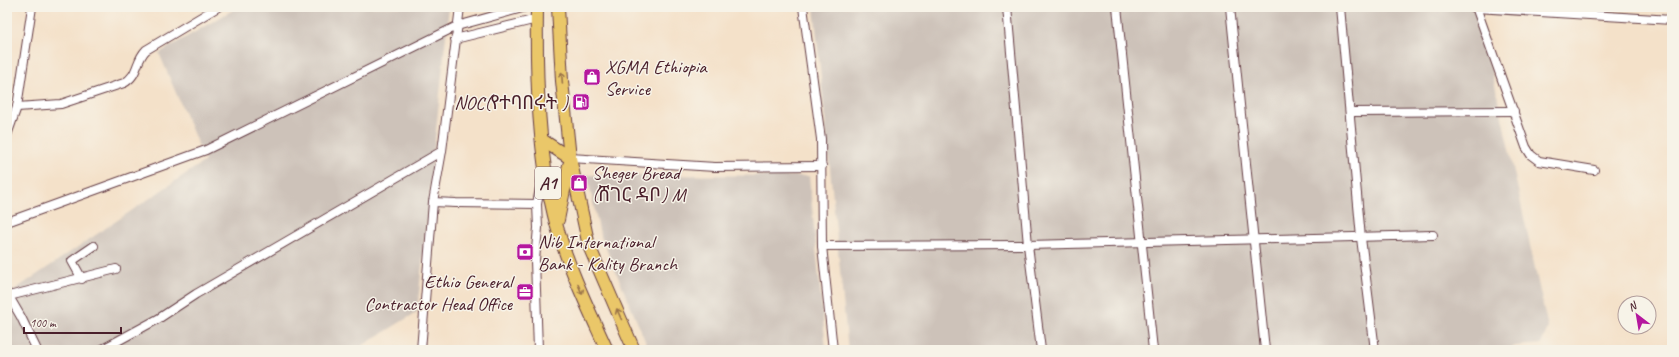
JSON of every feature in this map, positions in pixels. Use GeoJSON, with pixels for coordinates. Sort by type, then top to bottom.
{"type":"FeatureCollection","features":[{"type":"Feature","properties":{"kind":"main road","name":"A1"},"geometry":{"type":"LineString","coordinates":[[558,7],[562,81],[570,158],[588,246],[634,350]]}},
{"type":"Feature","properties":{"kind":"main road","name":"A1"},"geometry":{"type":"LineString","coordinates":[[537,13],[537,79],[548,188],[557,226],[568,260],[607,350]]}},
{"type":"Feature","properties":{"kind":"main road","name":"A1"},"geometry":{"type":"LineString","coordinates":[[542,140],[570,158]]}},
{"type":"Feature","properties":{"kind":"main road","name":"A1"},"geometry":{"type":"LineString","coordinates":[[557,226],[570,158]]}},
{"type":"Feature","properties":{"kind":"street"},"geometry":{"type":"LineString","coordinates":[[7,135],[17,107],[32,7]]}},
{"type":"Feature","properties":{"kind":"street"},"geometry":{"type":"LineString","coordinates":[[17,107],[61,104],[124,83],[131,79],[139,60],[146,50],[218,7]]}},
{"type":"Feature","properties":{"kind":"street"},"geometry":{"type":"LineString","coordinates":[[421,350],[433,202],[442,151],[460,7]]}},
{"type":"Feature","properties":{"kind":"street"},"geometry":{"type":"LineString","coordinates":[[7,222],[206,150],[457,26],[526,7]]}},
{"type":"Feature","properties":{"kind":"street"},"geometry":{"type":"LineString","coordinates":[[803,7],[821,139],[822,246],[833,350]]}},
{"type":"Feature","properties":{"kind":"street"},"geometry":{"type":"LineString","coordinates":[[1007,7],[1028,245],[1041,350]]}},
{"type":"Feature","properties":{"kind":"street"},"geometry":{"type":"LineString","coordinates":[[1117,7],[1153,350]]}},
{"type":"Feature","properties":{"kind":"street"},"geometry":{"type":"LineString","coordinates":[[1230,7],[1265,350]]}},
{"type":"Feature","properties":{"kind":"street"},"geometry":{"type":"LineString","coordinates":[[1340,7],[1361,238],[1375,350]]}},
{"type":"Feature","properties":{"kind":"street"},"geometry":{"type":"LineString","coordinates":[[1594,170],[1539,161],[1535,159],[1526,147],[1475,7],[1672,20]]}},
{"type":"Feature","properties":{"kind":"street"},"geometry":{"type":"LineString","coordinates":[[455,39],[537,13]]}},
{"type":"Feature","properties":{"kind":"street"},"geometry":{"type":"LineString","coordinates":[[1350,112],[1514,111]]}},
{"type":"Feature","properties":{"kind":"street"},"geometry":{"type":"LineString","coordinates":[[101,350],[158,319],[196,294],[442,151]]}},
{"type":"Feature","properties":{"kind":"street"},"geometry":{"type":"LineString","coordinates":[[570,158],[715,167],[822,166]]}},
{"type":"Feature","properties":{"kind":"street"},"geometry":{"type":"LineString","coordinates":[[538,350],[535,260],[538,228],[537,204],[545,163]]}},
{"type":"Feature","properties":{"kind":"street"},"geometry":{"type":"LineString","coordinates":[[433,202],[537,204]]}},
{"type":"Feature","properties":{"kind":"street"},"geometry":{"type":"LineString","coordinates":[[822,246],[1028,245],[1253,241],[1433,235]]}},
{"type":"Feature","properties":{"kind":"street"},"geometry":{"type":"LineString","coordinates":[[82,279],[72,261],[94,246]]}},
{"type":"Feature","properties":{"kind":"street"},"geometry":{"type":"LineString","coordinates":[[38,350],[8,295],[82,279],[116,269]]}},
{"type":"Feature","properties":{"kind":"shaded area"},"geometry":{"type":"Polygon","coordinates":[[[238,7],[449,7],[417,312],[355,350],[7,350],[7,295],[205,161],[159,53],[238,7]]]}},
{"type":"Feature","properties":{"kind":"shaded area"},"geometry":{"type":"Polygon","coordinates":[[[814,7],[1478,7],[1548,328],[1541,344],[1516,346],[1506,350],[848,350],[814,7]]]}},
{"type":"Feature","properties":{"kind":"shaded area"},"geometry":{"type":"Polygon","coordinates":[[[587,175],[809,176],[826,350],[649,350],[600,234],[587,175]]]}},
{"type":"Feature","properties":{"kind":"place","name":"XGMA Ethiopia Service"},"geometry":{"type":"Point","coordinates":[592,77]}},
{"type":"Feature","properties":{"kind":"place","name":"NOC(የተባበሩት )"},"geometry":{"type":"Point","coordinates":[581,102]}},
{"type":"Feature","properties":{"kind":"place","name":"Sheger Bread (ሸገር ዳቦ) M"},"geometry":{"type":"Point","coordinates":[579,183]}},
{"type":"Feature","properties":{"kind":"place","name":"Nib International Bank - Kality Branch"},"geometry":{"type":"Point","coordinates":[525,252]}},
{"type":"Feature","properties":{"kind":"place","name":"Ethio General Contractor Head Office"},"geometry":{"type":"Point","coordinates":[525,292]}}]}
